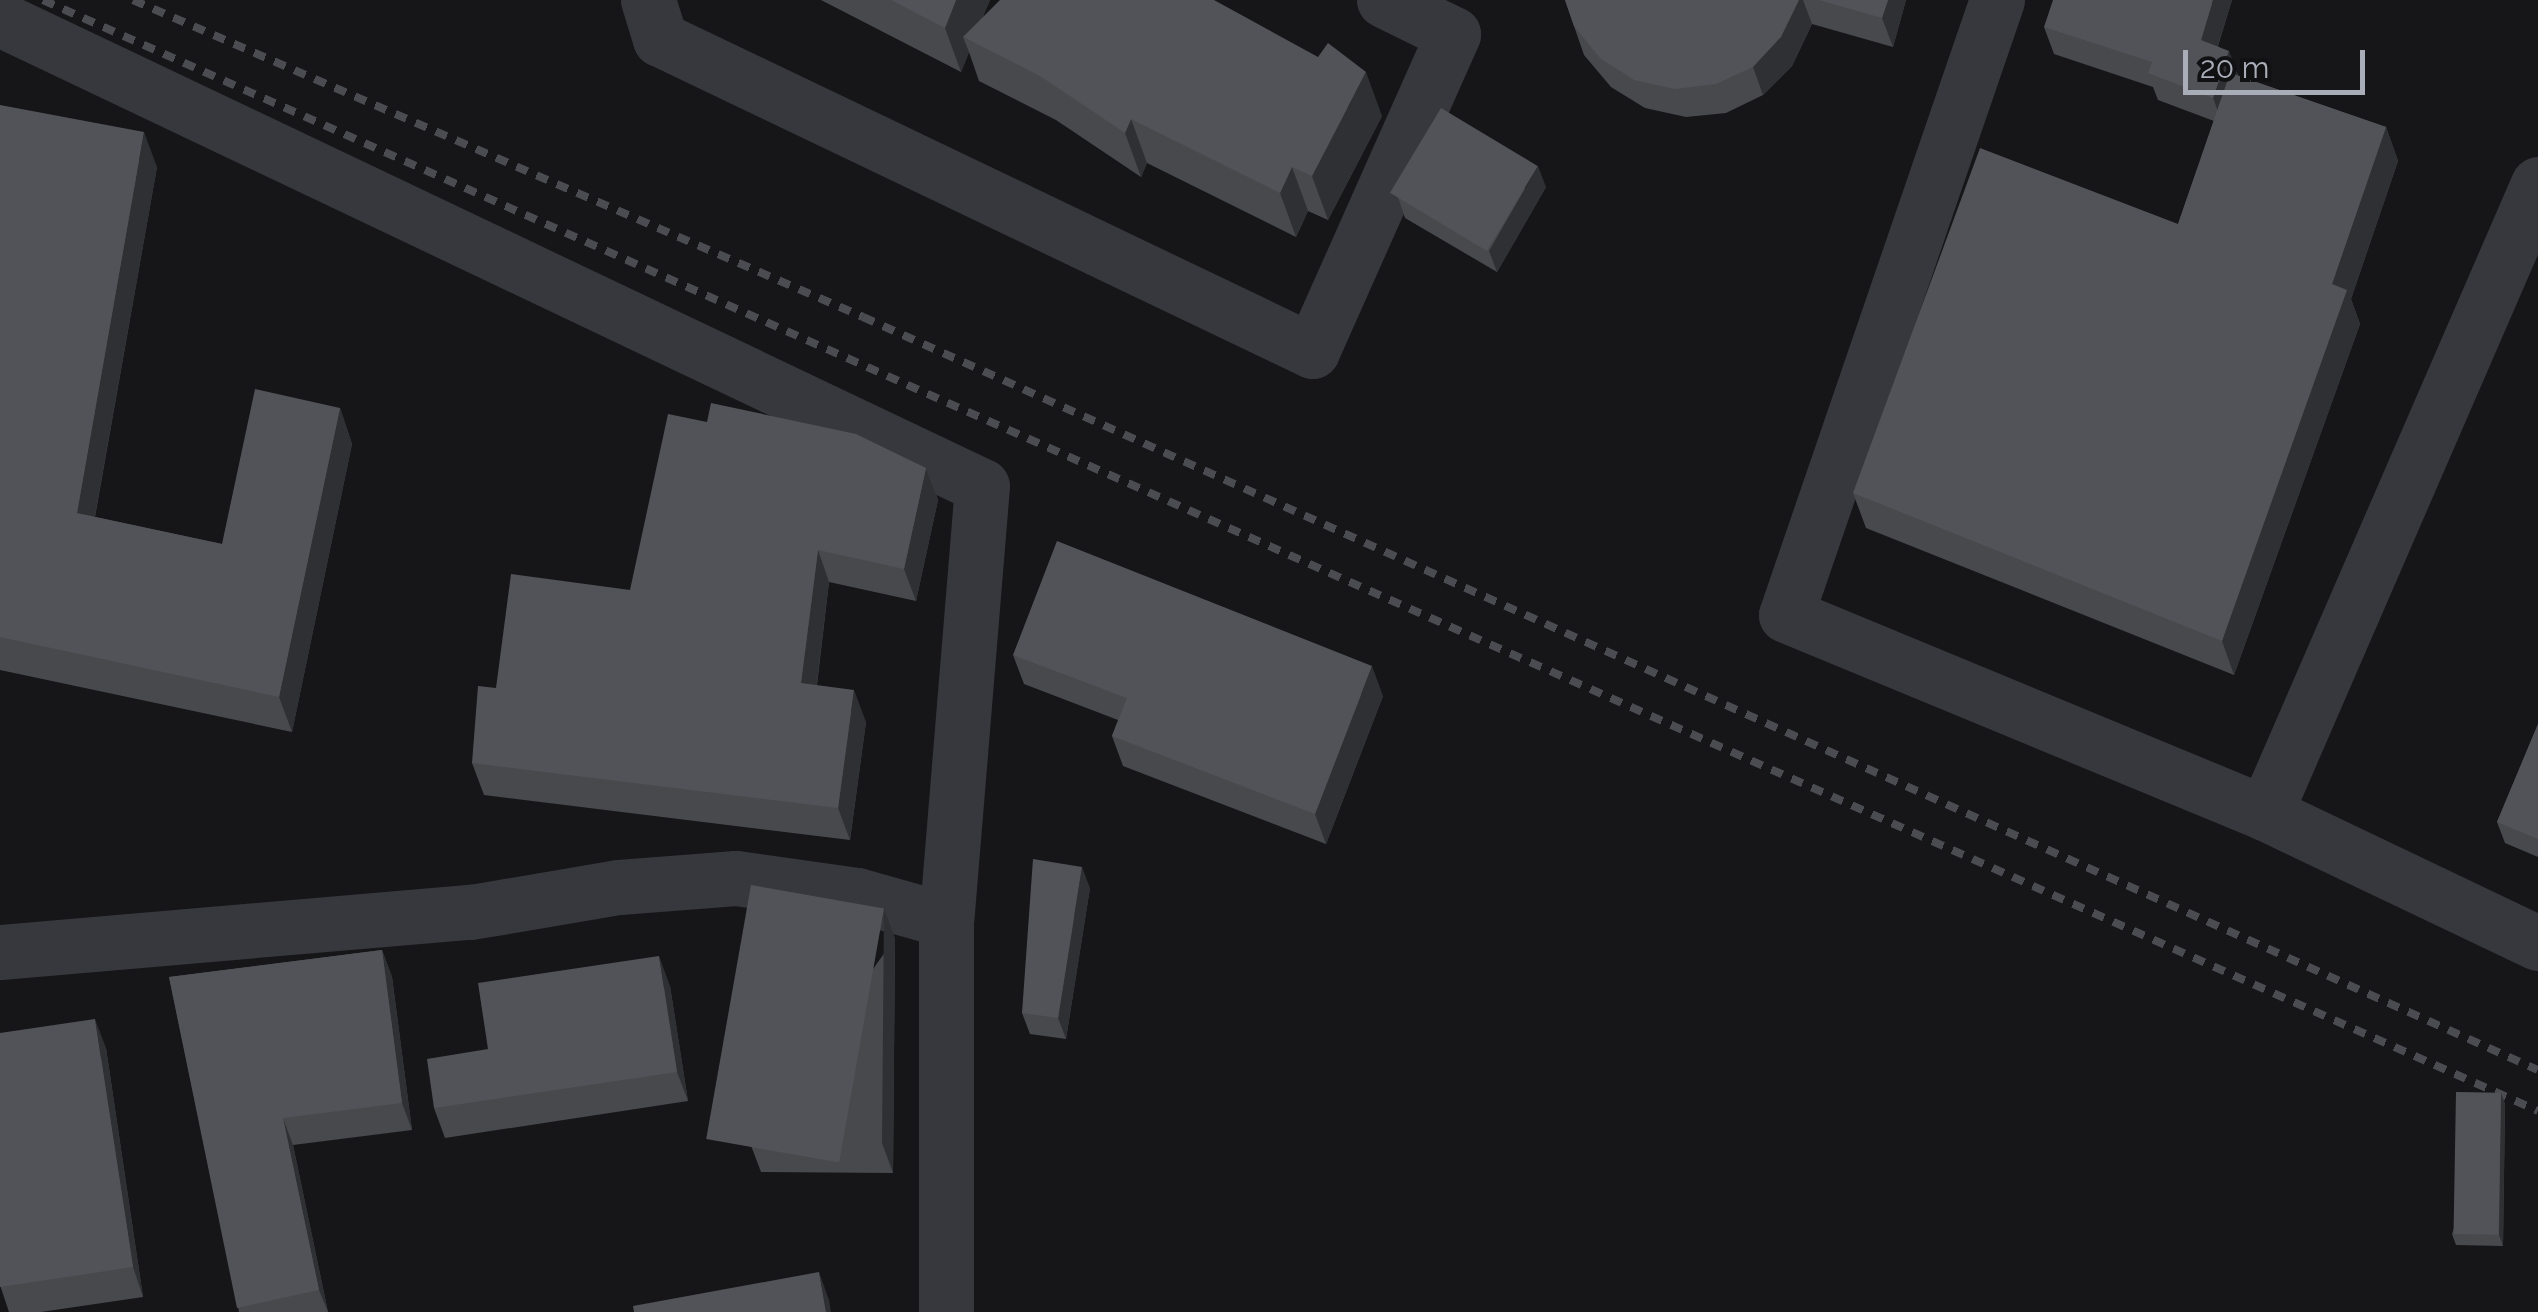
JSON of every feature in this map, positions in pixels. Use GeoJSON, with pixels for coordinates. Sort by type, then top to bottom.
{"type":"FeatureCollection","features":[{"type":"Feature","properties":{"kind":"street"},"geometry":{"type":"LineString","coordinates":[[648,0],[660,39],[1312,351],[1453,34],[1384,0]]}},
{"type":"Feature","properties":{"kind":"street"},"geometry":{"type":"LineString","coordinates":[[1996,0],[1786,615],[2265,813],[2538,943]]}},
{"type":"Feature","properties":{"kind":"street"},"geometry":{"type":"LineString","coordinates":[[0,19],[982,486],[946,920],[946,1312]]}},
{"type":"Feature","properties":{"kind":"street"},"geometry":{"type":"LineString","coordinates":[[2265,813],[2538,184]]}},
{"type":"Feature","properties":{"kind":"street"},"geometry":{"type":"LineString","coordinates":[[0,952],[471,912],[619,887],[736,878],[857,896],[946,920]]}},
{"type":"Feature","properties":{"kind":"building"},"geometry":{"type":"Polygon","coordinates":[[[891,0],[956,0],[945,28],[891,0]]]}},
{"type":"Feature","properties":{"kind":"building"},"geometry":{"type":"Polygon","coordinates":[[[1000,0],[1214,0],[1318,57],[1328,43],[1366,72],[1312,176],[1292,167],[1280,193],[1131,119],[1125,133],[1040,76],[963,37],[1000,0]]]}},
{"type":"Feature","properties":{"kind":"building"},"geometry":{"type":"Polygon","coordinates":[[[1565,0],[1799,0],[1781,37],[1753,67],[1716,84],[1675,89],[1634,80],[1600,58],[1574,26],[1565,0]]]}},
{"type":"Feature","properties":{"kind":"building"},"geometry":{"type":"Polygon","coordinates":[[[1819,0],[1888,0],[1882,18],[1819,0]]]}},
{"type":"Feature","properties":{"kind":"building"},"geometry":{"type":"Polygon","coordinates":[[[2053,0],[2213,0],[2201,40],[2229,51],[2213,98],[2148,73],[2152,62],[2044,27],[2053,0]]]}},
{"type":"Feature","properties":{"kind":"building"},"geometry":{"type":"Polygon","coordinates":[[[2230,73],[2386,127],[2332,284],[2347,290],[2222,641],[1853,493],[1980,148],[2178,224],[2230,73]]]}},
{"type":"Feature","properties":{"kind":"building"},"geometry":{"type":"Polygon","coordinates":[[[0,105],[144,132],[77,513],[222,544],[255,389],[340,408],[279,697],[0,637],[0,105]]]}},
{"type":"Feature","properties":{"kind":"building"},"geometry":{"type":"Polygon","coordinates":[[[1441,108],[1538,166],[1487,251],[1390,193],[1441,108]]]}},
{"type":"Feature","properties":{"kind":"building"},"geometry":{"type":"Polygon","coordinates":[[[711,403],[856,434],[926,468],[904,569],[818,550],[801,683],[854,690],[838,808],[472,763],[478,686],[496,688],[511,574],[630,590],[668,414],[707,422],[711,403]]]}},
{"type":"Feature","properties":{"kind":"building"},"geometry":{"type":"Polygon","coordinates":[[[1057,541],[1372,666],[1315,814],[1112,736],[1127,698],[1013,655],[1057,541]]]}},
{"type":"Feature","properties":{"kind":"building"},"geometry":{"type":"Polygon","coordinates":[[[2538,724],[2538,839],[2497,822],[2538,724]]]}},
{"type":"Feature","properties":{"kind":"building"},"geometry":{"type":"Polygon","coordinates":[[[1033,859],[1082,867],[1058,1018],[1022,1013],[1033,859]]]}},
{"type":"Feature","properties":{"kind":"building"},"geometry":{"type":"Polygon","coordinates":[[[751,885],[884,908],[839,1163],[706,1139],[751,885]]]}},
{"type":"Feature","properties":{"kind":"building"},"geometry":{"type":"Polygon","coordinates":[[[382,950],[402,1103],[283,1118],[319,1290],[237,1308],[169,977],[382,950]]]}},
{"type":"Feature","properties":{"kind":"building"},"geometry":{"type":"Polygon","coordinates":[[[659,956],[677,1072],[434,1108],[427,1059],[488,1049],[478,983],[659,956]]]}},
{"type":"Feature","properties":{"kind":"building"},"geometry":{"type":"Polygon","coordinates":[[[95,1019],[133,1267],[0,1287],[0,1033],[95,1019]]]}},
{"type":"Feature","properties":{"kind":"building"},"geometry":{"type":"Polygon","coordinates":[[[2456,1092],[2501,1093],[2499,1235],[2454,1234],[2456,1092]]]}},
{"type":"Feature","properties":{"kind":"building"},"geometry":{"type":"Polygon","coordinates":[[[819,1272],[826,1312],[634,1312],[633,1306],[819,1272]]]}},
{"type":"Feature","properties":{"kind":"railway"},"geometry":{"type":"LineString","coordinates":[[43,0],[2538,1111]]}},
{"type":"Feature","properties":{"kind":"railway"},"geometry":{"type":"LineString","coordinates":[[133,0],[863,317],[2538,1070]]}}]}
